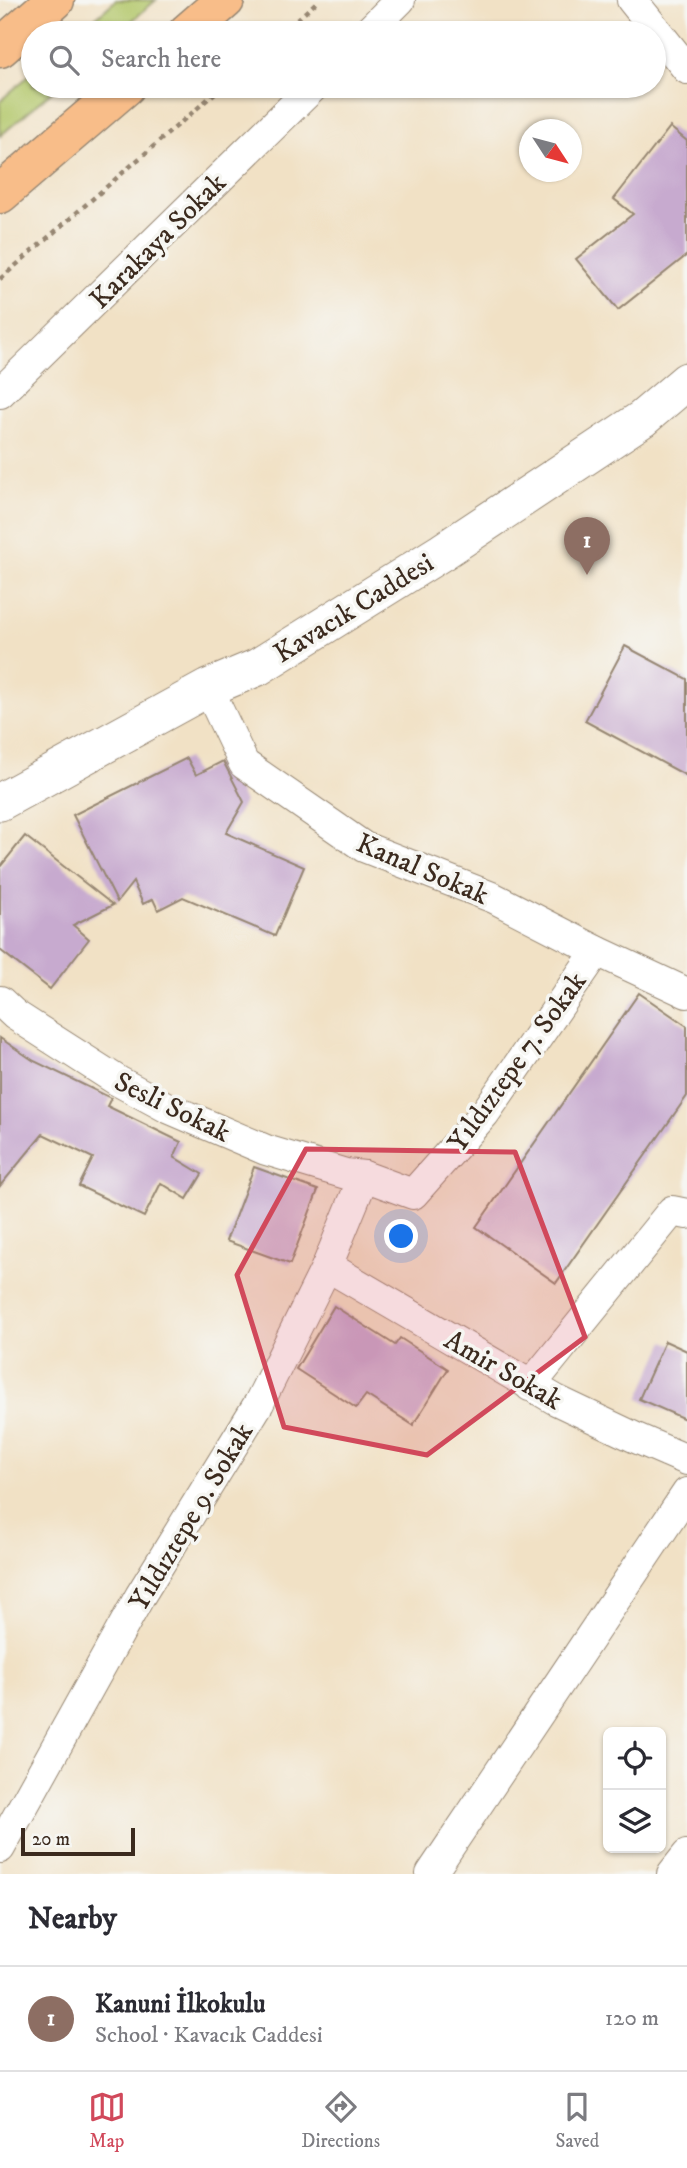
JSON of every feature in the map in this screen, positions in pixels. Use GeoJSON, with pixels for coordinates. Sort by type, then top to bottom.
{"type":"FeatureCollection","features":[{"type":"Feature","properties":{"kind":"highway"},"geometry":{"type":"LineString","coordinates":[[31,21],[55,0]]}},
{"type":"Feature","properties":{"kind":"highway"},"geometry":{"type":"LineString","coordinates":[[201,21],[225,0]]}},
{"type":"Feature","properties":{"kind":"highway"},"geometry":{"type":"LineString","coordinates":[[0,48],[21,30]]}},
{"type":"Feature","properties":{"kind":"highway"},"geometry":{"type":"LineString","coordinates":[[0,194],[112,98]]}},
{"type":"Feature","properties":{"kind":"street"},"geometry":{"type":"LineString","coordinates":[[379,21],[400,0]]}},
{"type":"Feature","properties":{"kind":"street"},"geometry":{"type":"LineString","coordinates":[[632,0],[649,21]]}},
{"type":"Feature","properties":{"kind":"street"},"geometry":{"type":"LineString","coordinates":[[666,43],[687,69]]}},
{"type":"Feature","properties":{"kind":"street","name":"Karakaya Sokak"},"geometry":{"type":"LineString","coordinates":[[0,393],[302,98]]}},
{"type":"Feature","properties":{"kind":"street","name":"Kavacık Caddesi"},"geometry":{"type":"LineString","coordinates":[[0,802],[208,688],[258,667],[395,582],[642,419],[685,387]]}},
{"type":"Feature","properties":{"kind":"street","name":"Kanal Sokak"},"geometry":{"type":"LineString","coordinates":[[208,688],[244,764],[364,847],[494,898],[687,993]]}},
{"type":"Feature","properties":{"kind":"street","name":"Yıldıztepe 7. Sokak"},"geometry":{"type":"LineString","coordinates":[[364,1176],[413,1194],[485,1114],[597,951]]}},
{"type":"Feature","properties":{"kind":"street","name":"Sesli Sokak"},"geometry":{"type":"LineString","coordinates":[[0,1001],[15,1015],[118,1081],[168,1108],[266,1150],[346,1174],[364,1176]]}},
{"type":"Feature","properties":{"kind":"street","name":"Yıldıztepe 9. Sokak"},"geometry":{"type":"LineString","coordinates":[[0,1848],[141,1596],[258,1403],[327,1266],[364,1176]]}},
{"type":"Feature","properties":{"kind":"street"},"geometry":{"type":"LineString","coordinates":[[530,1386],[672,1211],[687,1214]]}},
{"type":"Feature","properties":{"kind":"street","name":"Amir Sokak"},"geometry":{"type":"LineString","coordinates":[[327,1266],[530,1386],[687,1460]]}},
{"type":"Feature","properties":{"kind":"street"},"geometry":{"type":"LineString","coordinates":[[430,1874],[687,1493]]}},
{"type":"Feature","properties":{"kind":"street"},"geometry":{"type":"LineString","coordinates":[[673,1874],[687,1855]]}},
{"type":"Feature","properties":{"kind":"path"},"geometry":{"type":"LineString","coordinates":[[295,21],[319,0]]}},
{"type":"Feature","properties":{"kind":"path"},"geometry":{"type":"LineString","coordinates":[[0,279],[209,98]]}},
{"type":"Feature","properties":{"kind":"highlighted area"},"geometry":{"type":"Polygon","coordinates":[[[306,1149],[515,1152],[585,1337],[427,1455],[284,1427],[237,1275],[306,1149]]]}},
{"type":"Feature","properties":{"kind":"green space"},"geometry":{"type":"Polygon","coordinates":[[[116,0],[156,0],[132,21],[92,21],[116,0]]]}},
{"type":"Feature","properties":{"kind":"green space"},"geometry":{"type":"Polygon","coordinates":[[[21,83],[21,98],[44,98],[0,136],[0,101],[21,83]]]}},
{"type":"Feature","properties":{"kind":"building"},"geometry":{"type":"Polygon","coordinates":[[[670,127],[687,141],[687,255],[618,310],[576,259],[633,214],[614,199],[670,127]]]}},
{"type":"Feature","properties":{"kind":"building"},"geometry":{"type":"Polygon","coordinates":[[[625,646],[687,679],[687,776],[585,721],[625,646]]]}},
{"type":"Feature","properties":{"kind":"building"},"geometry":{"type":"Polygon","coordinates":[[[187,758],[196,775],[223,761],[244,802],[226,833],[304,867],[275,936],[183,897],[158,910],[153,899],[143,904],[133,882],[117,902],[73,815],[187,758]]]}},
{"type":"Feature","properties":{"kind":"building"},"geometry":{"type":"Polygon","coordinates":[[[25,836],[113,905],[73,925],[89,939],[50,989],[0,950],[0,867],[25,836]]]}},
{"type":"Feature","properties":{"kind":"building"},"geometry":{"type":"Polygon","coordinates":[[[639,993],[687,1026],[687,1096],[556,1283],[476,1227],[639,993]]]}},
{"type":"Feature","properties":{"kind":"building"},"geometry":{"type":"Polygon","coordinates":[[[0,1038],[34,1061],[111,1098],[107,1106],[181,1142],[174,1157],[202,1174],[187,1199],[161,1183],[144,1217],[79,1186],[93,1158],[43,1134],[0,1186],[0,1038]]]}},
{"type":"Feature","properties":{"kind":"building"},"geometry":{"type":"Polygon","coordinates":[[[254,1167],[318,1190],[290,1264],[226,1241],[254,1167]]]}},
{"type":"Feature","properties":{"kind":"building"},"geometry":{"type":"Polygon","coordinates":[[[334,1306],[395,1345],[400,1338],[448,1369],[413,1425],[366,1395],[356,1408],[296,1369],[334,1306]]]}},
{"type":"Feature","properties":{"kind":"building"},"geometry":{"type":"Polygon","coordinates":[[[665,1341],[687,1351],[687,1420],[639,1399],[665,1341]]]}},
{"type":"Feature","properties":{"kind":"place","name":"Kanuni İlkokulu"},"geometry":{"type":"Point","coordinates":[587,575]}}]}
